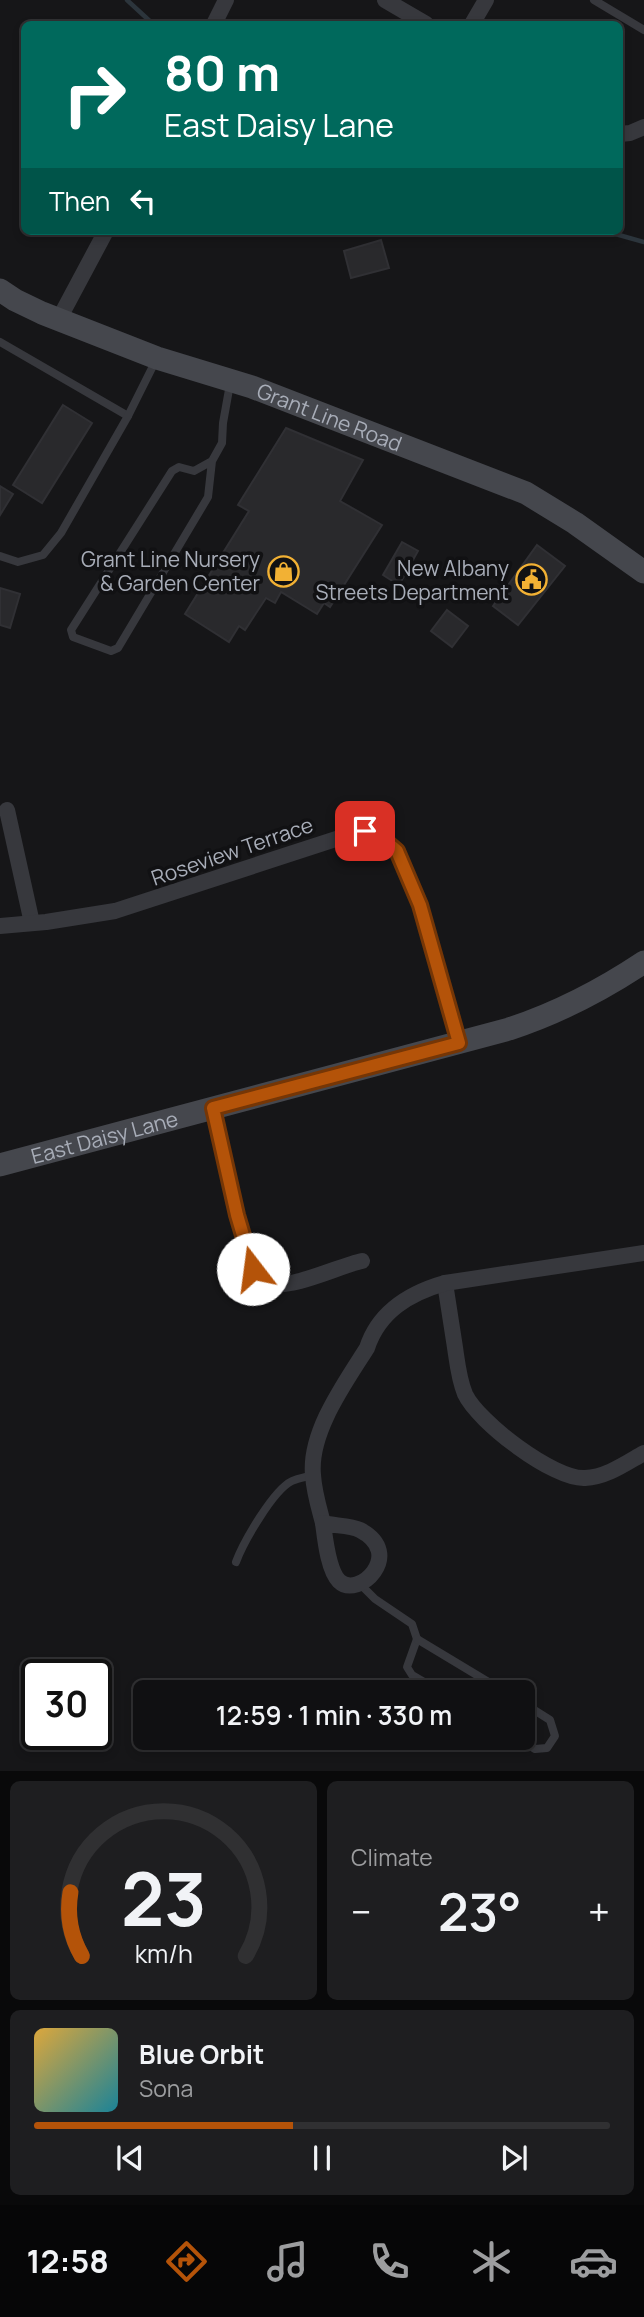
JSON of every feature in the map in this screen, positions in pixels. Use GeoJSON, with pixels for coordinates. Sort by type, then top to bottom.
{"type":"FeatureCollection","features":[{"type":"Feature","properties":{"kind":"main road","name":"Grant Line Road"},"geometry":{"type":"LineString","coordinates":[[0,290],[15,300],[59,320],[157,358],[230,381],[526,493],[642,565]]}},
{"type":"Feature","properties":{"kind":"main road","name":"East Daisy Lane"},"geometry":{"type":"LineString","coordinates":[[0,1165],[535,1021],[594,992],[644,962]]}},
{"type":"Feature","properties":{"kind":"street"},"geometry":{"type":"LineString","coordinates":[[216,21],[226,0]]}},
{"type":"Feature","properties":{"kind":"street"},"geometry":{"type":"LineString","coordinates":[[385,0],[421,21]]}},
{"type":"Feature","properties":{"kind":"street"},"geometry":{"type":"LineString","coordinates":[[474,21],[486,0]]}},
{"type":"Feature","properties":{"kind":"street"},"geometry":{"type":"LineString","coordinates":[[623,134],[644,127]]}},
{"type":"Feature","properties":{"kind":"street"},"geometry":{"type":"LineString","coordinates":[[59,320],[104,235]]}},
{"type":"Feature","properties":{"kind":"street"},"geometry":{"type":"LineString","coordinates":[[7,810],[32,923]]}},
{"type":"Feature","properties":{"kind":"street","name":"Roseview Terrace"},"geometry":{"type":"LineString","coordinates":[[0,926],[97,916],[365,831],[382,838],[397,851],[420,905],[459,1043]]}},
{"type":"Feature","properties":{"kind":"street"},"geometry":{"type":"LineString","coordinates":[[213,1108],[237,1215],[253,1269],[260,1281],[272,1285],[287,1283],[362,1261]]}},
{"type":"Feature","properties":{"kind":"street"},"geometry":{"type":"LineString","coordinates":[[323,1523],[355,1528],[373,1542],[381,1554],[380,1561],[366,1580],[351,1585],[342,1584],[328,1555],[313,1475],[317,1441],[326,1418],[367,1348],[371,1335],[400,1302],[445,1283],[644,1253]]}},
{"type":"Feature","properties":{"kind":"street"},"geometry":{"type":"LineString","coordinates":[[445,1283],[464,1392],[478,1413],[496,1429],[550,1469],[573,1478],[608,1473],[644,1453]]}},
{"type":"Feature","properties":{"kind":"lane"},"geometry":{"type":"LineString","coordinates":[[594,0],[644,30]]}},
{"type":"Feature","properties":{"kind":"lane"},"geometry":{"type":"LineString","coordinates":[[0,342],[128,416]]}},
{"type":"Feature","properties":{"kind":"lane"},"geometry":{"type":"LineString","coordinates":[[0,556],[18,562],[43,555],[61,533],[128,416],[157,358]]}},
{"type":"Feature","properties":{"kind":"lane"},"geometry":{"type":"LineString","coordinates":[[212,461],[194,471],[179,467],[172,471],[71,630],[73,637],[111,651],[118,648],[208,497],[212,461],[222,443],[230,381]]}},
{"type":"Feature","properties":{"kind":"lane"},"geometry":{"type":"LineString","coordinates":[[236,1562],[243,1544],[279,1491],[291,1482],[313,1475]]}},
{"type":"Feature","properties":{"kind":"lane"},"geometry":{"type":"LineString","coordinates":[[359,1583],[375,1599],[412,1624],[417,1639],[407,1667],[412,1675],[421,1680]]}},
{"type":"Feature","properties":{"kind":"lane"},"geometry":{"type":"LineString","coordinates":[[417,1639],[485,1680]]}},
{"type":"Feature","properties":{"kind":"lane"},"geometry":{"type":"LineString","coordinates":[[535,1711],[550,1720],[555,1736],[547,1748],[535,1749]]}},
{"type":"Feature","properties":{"kind":"building"},"geometry":{"type":"Polygon","coordinates":[[[381,240],[389,268],[351,278],[344,251],[381,240]]]}},
{"type":"Feature","properties":{"kind":"building"},"geometry":{"type":"Polygon","coordinates":[[[63,405],[92,423],[42,503],[13,485],[63,405]]]}},
{"type":"Feature","properties":{"kind":"building","name":"Grant Line Nursery & Garden Center"},"geometry":{"type":"Polygon","coordinates":[[[286,428],[363,460],[340,501],[382,525],[330,607],[324,603],[317,614],[281,592],[275,603],[266,598],[245,630],[239,626],[229,642],[185,614],[249,511],[238,505],[286,428]]]}},
{"type":"Feature","properties":{"kind":"building"},"geometry":{"type":"Polygon","coordinates":[[[0,486],[13,494],[0,515],[0,486]]]}},
{"type":"Feature","properties":{"kind":"building"},"geometry":{"type":"Polygon","coordinates":[[[402,542],[418,551],[399,585],[383,575],[402,542]]]}},
{"type":"Feature","properties":{"kind":"building","name":"New Albany Streets Department"},"geometry":{"type":"Polygon","coordinates":[[[537,545],[565,566],[518,625],[493,606],[537,545]]]}},
{"type":"Feature","properties":{"kind":"building"},"geometry":{"type":"Polygon","coordinates":[[[0,588],[20,594],[10,628],[0,625],[0,588]]]}},
{"type":"Feature","properties":{"kind":"building"},"geometry":{"type":"Polygon","coordinates":[[[447,610],[468,626],[452,647],[431,631],[447,610]]]}},
{"type":"Feature","properties":{"kind":"waterway"},"geometry":{"type":"LineString","coordinates":[[127,0],[150,21]]}},
{"type":"Feature","properties":{"kind":"waterway"},"geometry":{"type":"LineString","coordinates":[[619,235],[644,242]]}},
{"type":"Feature","properties":{"kind":"place","name":"Grant Line Nursery & Garden Center"},"geometry":{"type":"Point","coordinates":[283,571]}},
{"type":"Feature","properties":{"kind":"place","name":"New Albany Streets Department"},"geometry":{"type":"Point","coordinates":[532,580]}},
{"type":"Feature","properties":{"kind":"route"},"geometry":{"type":"LineString","coordinates":[[253,1269],[237,1215],[213,1108],[459,1043],[420,905],[397,851],[382,838],[365,831]]}}]}
